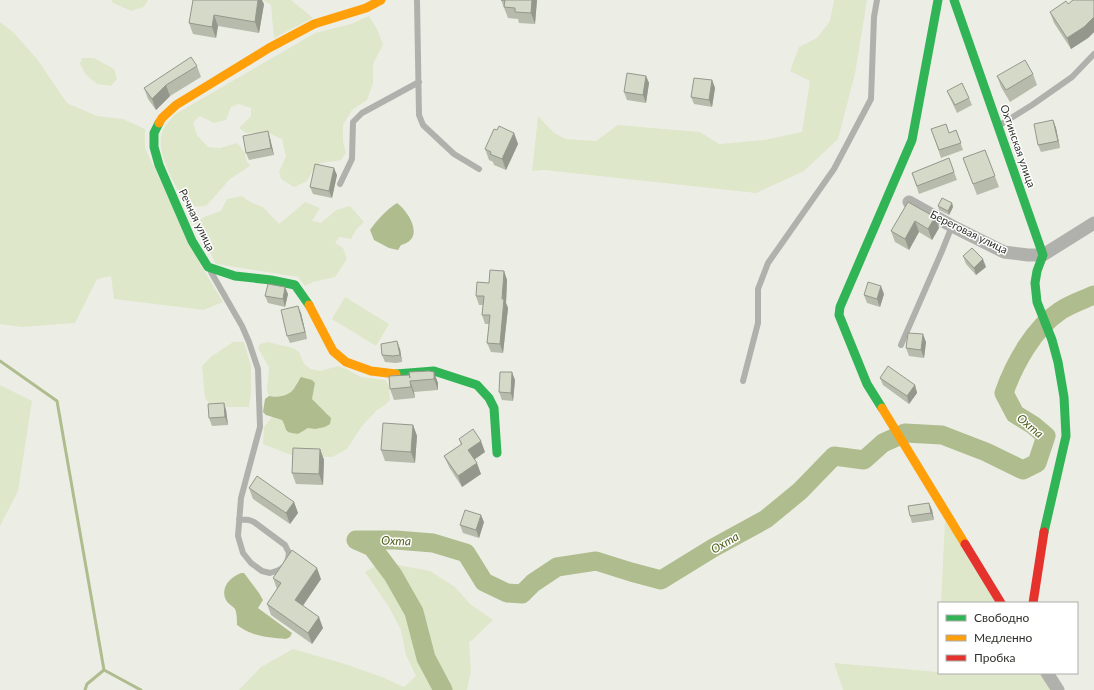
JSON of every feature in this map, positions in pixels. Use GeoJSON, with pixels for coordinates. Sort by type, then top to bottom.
{"type":"FeatureCollection","features":[{"type":"Feature","properties":{"kind":"street","name":"Речная улица"},"geometry":{"type":"LineString","coordinates":[[381,0],[366,8],[314,24],[269,48],[176,105],[162,118],[154,133],[154,148],[159,165],[173,199],[189,234],[208,267],[235,276],[272,280],[295,285],[305,298],[333,351],[346,362],[371,371],[396,374],[434,371],[477,386],[489,398],[494,408],[497,453]]}},
{"type":"Feature","properties":{"kind":"street"},"geometry":{"type":"LineString","coordinates":[[938,0],[912,140],[840,307],[839,315],[867,384],[1001,602]]}},
{"type":"Feature","properties":{"kind":"street","name":"Охтинская улица"},"geometry":{"type":"LineString","coordinates":[[954,0],[1043,255]]}},
{"type":"Feature","properties":{"kind":"street","name":"Береговая улица"},"geometry":{"type":"LineString","coordinates":[[909,202],[952,226],[1004,252],[1028,256],[1043,255]]}},
{"type":"Feature","properties":{"kind":"street"},"geometry":{"type":"LineString","coordinates":[[1033,602],[1041,547],[1066,436],[1064,397],[1058,362],[1052,340],[1037,302],[1037,271],[1043,255],[1094,223]]}},
{"type":"Feature","properties":{"kind":"street"},"geometry":{"type":"LineString","coordinates":[[1048,674],[1058,690]]}},
{"type":"Feature","properties":{"kind":"lane"},"geometry":{"type":"LineString","coordinates":[[417,0],[419,115],[422,125],[454,154],[479,170]]}},
{"type":"Feature","properties":{"kind":"lane"},"geometry":{"type":"LineString","coordinates":[[743,381],[758,323],[758,289],[768,263],[834,169],[871,99],[874,18],[877,0]]}},
{"type":"Feature","properties":{"kind":"lane"},"geometry":{"type":"LineString","coordinates":[[998,126],[1032,105],[1072,77],[1094,54]]}},
{"type":"Feature","properties":{"kind":"lane"},"geometry":{"type":"LineString","coordinates":[[340,184],[352,159],[354,122],[357,118],[362,113],[419,82]]}},
{"type":"Feature","properties":{"kind":"lane"},"geometry":{"type":"LineString","coordinates":[[901,345],[931,279],[952,226]]}},
{"type":"Feature","properties":{"kind":"lane"},"geometry":{"type":"LineString","coordinates":[[208,267],[244,331],[258,369],[260,427],[241,498],[238,536],[243,553],[251,563],[262,571],[270,573],[285,566],[289,553],[285,545],[279,539],[254,522],[240,519]]}},
{"type":"Feature","properties":{"kind":"shaded area"},"geometry":{"type":"Polygon","coordinates":[[[111,0],[148,0],[144,7],[131,11],[113,3],[111,0]]]}},
{"type":"Feature","properties":{"kind":"shaded area"},"geometry":{"type":"Polygon","coordinates":[[[263,0],[291,0],[313,18],[274,38],[271,5],[263,0]]]}},
{"type":"Feature","properties":{"kind":"shaded area"},"geometry":{"type":"Polygon","coordinates":[[[834,0],[867,0],[855,74],[838,139],[804,171],[756,193],[544,170],[532,171],[538,116],[554,133],[566,139],[596,141],[618,125],[700,132],[719,144],[764,140],[802,132],[810,81],[790,71],[799,47],[817,38],[830,21],[834,0]]]}},
{"type":"Feature","properties":{"kind":"shaded area"},"geometry":{"type":"Polygon","coordinates":[[[369,16],[377,29],[383,45],[373,64],[373,83],[367,100],[352,110],[343,125],[343,141],[346,153],[341,160],[321,163],[313,170],[307,181],[294,187],[281,179],[279,172],[286,156],[282,139],[268,133],[246,133],[239,128],[251,116],[251,108],[239,104],[231,107],[226,120],[214,123],[200,116],[193,122],[197,135],[208,147],[220,148],[237,143],[245,153],[246,160],[250,166],[230,179],[206,206],[187,207],[172,180],[161,148],[163,130],[174,115],[315,33],[351,24],[369,16]]]}},
{"type":"Feature","properties":{"kind":"shaded area"},"geometry":{"type":"Polygon","coordinates":[[[0,22],[13,32],[37,59],[67,103],[97,116],[123,119],[145,129],[145,148],[200,264],[223,302],[204,310],[114,299],[111,276],[97,279],[75,323],[21,327],[0,324],[0,22]]]}},
{"type":"Feature","properties":{"kind":"shaded area"},"geometry":{"type":"Polygon","coordinates":[[[82,58],[94,58],[114,69],[117,79],[111,86],[97,84],[86,75],[80,64],[82,58]]]}},
{"type":"Feature","properties":{"kind":"shaded area"},"geometry":{"type":"Polygon","coordinates":[[[242,196],[250,202],[263,207],[279,224],[305,202],[320,208],[312,221],[321,223],[336,210],[350,206],[364,222],[356,230],[351,239],[339,237],[335,243],[343,248],[347,259],[335,277],[313,282],[305,286],[298,277],[216,264],[195,223],[204,217],[221,211],[227,199],[242,196]]]}},
{"type":"Feature","properties":{"kind":"shaded area"},"geometry":{"type":"Polygon","coordinates":[[[397,203],[402,207],[410,219],[414,232],[408,242],[401,245],[398,250],[389,248],[374,240],[370,230],[382,215],[397,203]]]}},
{"type":"Feature","properties":{"kind":"shaded area"},"geometry":{"type":"Polygon","coordinates":[[[345,297],[389,324],[376,346],[332,319],[345,297]]]}},
{"type":"Feature","properties":{"kind":"shaded area"},"geometry":{"type":"Polygon","coordinates":[[[233,342],[244,342],[251,366],[251,393],[249,407],[212,407],[205,398],[202,366],[212,356],[233,342]]]}},
{"type":"Feature","properties":{"kind":"shaded area"},"geometry":{"type":"Polygon","coordinates":[[[267,342],[293,348],[299,352],[304,364],[311,369],[320,371],[338,366],[361,377],[385,380],[389,386],[390,400],[376,411],[362,426],[347,449],[332,457],[291,455],[263,444],[264,427],[272,417],[282,420],[298,434],[308,428],[315,429],[328,414],[315,404],[312,399],[315,383],[298,380],[293,389],[287,394],[283,396],[269,396],[267,391],[269,367],[258,348],[260,344],[267,342]]]}},
{"type":"Feature","properties":{"kind":"shaded area"},"geometry":{"type":"Polygon","coordinates":[[[301,377],[312,380],[315,383],[312,399],[331,418],[330,424],[325,427],[315,429],[308,428],[298,434],[287,431],[282,420],[266,415],[263,412],[265,399],[269,396],[277,397],[288,394],[294,389],[301,377]]]}},
{"type":"Feature","properties":{"kind":"shaded area"},"geometry":{"type":"Polygon","coordinates":[[[0,385],[32,401],[18,491],[0,526],[0,385]]]}},
{"type":"Feature","properties":{"kind":"shaded area"},"geometry":{"type":"Polygon","coordinates":[[[945,521],[997,602],[941,602],[945,521]]]}},
{"type":"Feature","properties":{"kind":"shaded area"},"geometry":{"type":"Polygon","coordinates":[[[382,562],[430,571],[455,587],[470,604],[493,620],[469,643],[471,671],[467,690],[239,690],[261,667],[293,649],[345,664],[382,677],[404,687],[416,676],[406,655],[401,630],[389,607],[365,572],[382,562]]]}},
{"type":"Feature","properties":{"kind":"shaded area"},"geometry":{"type":"Polygon","coordinates":[[[241,573],[244,573],[263,600],[258,608],[292,633],[290,637],[286,639],[260,636],[237,625],[236,611],[226,600],[224,591],[230,580],[241,573]]]}},
{"type":"Feature","properties":{"kind":"shaded area"},"geometry":{"type":"Polygon","coordinates":[[[834,663],[938,672],[938,674],[1043,674],[1053,690],[843,690],[834,663]]]}},
{"type":"Feature","properties":{"kind":"building"},"geometry":{"type":"Polygon","coordinates":[[[193,0],[258,0],[255,22],[214,15],[212,27],[189,23],[193,0]]]}},
{"type":"Feature","properties":{"kind":"building"},"geometry":{"type":"Polygon","coordinates":[[[505,0],[532,0],[531,13],[515,12],[515,8],[504,7],[505,0]]]}},
{"type":"Feature","properties":{"kind":"building"},"geometry":{"type":"Polygon","coordinates":[[[1073,0],[1094,0],[1094,17],[1084,27],[1067,38],[1050,12],[1066,1],[1068,4],[1073,0]]]}},
{"type":"Feature","properties":{"kind":"building"},"geometry":{"type":"Polygon","coordinates":[[[191,57],[197,66],[166,85],[152,99],[144,88],[191,57]]]}},
{"type":"Feature","properties":{"kind":"building"},"geometry":{"type":"Polygon","coordinates":[[[1025,60],[1033,74],[1006,90],[997,76],[1025,60]]]}},
{"type":"Feature","properties":{"kind":"building"},"geometry":{"type":"Polygon","coordinates":[[[627,73],[646,76],[643,95],[624,92],[627,73]]]}},
{"type":"Feature","properties":{"kind":"building"},"geometry":{"type":"Polygon","coordinates":[[[694,78],[712,80],[709,100],[691,97],[694,78]]]}},
{"type":"Feature","properties":{"kind":"building"},"geometry":{"type":"Polygon","coordinates":[[[962,83],[969,98],[955,105],[947,91],[962,83]]]}},
{"type":"Feature","properties":{"kind":"building"},"geometry":{"type":"Polygon","coordinates":[[[1053,120],[1058,141],[1038,145],[1034,124],[1053,120]]]}},
{"type":"Feature","properties":{"kind":"building"},"geometry":{"type":"Polygon","coordinates":[[[946,124],[949,133],[956,130],[961,143],[939,150],[931,129],[946,124]]]}},
{"type":"Feature","properties":{"kind":"building"},"geometry":{"type":"Polygon","coordinates":[[[499,126],[514,133],[502,159],[490,154],[491,152],[485,149],[494,129],[497,130],[499,126]]]}},
{"type":"Feature","properties":{"kind":"building"},"geometry":{"type":"Polygon","coordinates":[[[268,131],[271,148],[246,153],[243,136],[268,131]]]}},
{"type":"Feature","properties":{"kind":"building"},"geometry":{"type":"Polygon","coordinates":[[[985,150],[995,176],[973,184],[963,158],[985,150]]]}},
{"type":"Feature","properties":{"kind":"building"},"geometry":{"type":"Polygon","coordinates":[[[949,158],[954,172],[917,186],[912,173],[949,158]]]}},
{"type":"Feature","properties":{"kind":"building"},"geometry":{"type":"Polygon","coordinates":[[[315,164],[334,168],[329,191],[310,187],[315,164]]]}},
{"type":"Feature","properties":{"kind":"building"},"geometry":{"type":"Polygon","coordinates":[[[942,198],[952,203],[948,211],[938,206],[942,198]]]}},
{"type":"Feature","properties":{"kind":"building"},"geometry":{"type":"Polygon","coordinates":[[[908,202],[935,217],[928,229],[915,221],[905,239],[891,231],[908,202]]]}},
{"type":"Feature","properties":{"kind":"building"},"geometry":{"type":"Polygon","coordinates":[[[972,248],[983,259],[974,268],[963,256],[972,248]]]}},
{"type":"Feature","properties":{"kind":"building"},"geometry":{"type":"Polygon","coordinates":[[[490,270],[504,271],[502,299],[504,299],[500,344],[487,343],[490,315],[482,315],[484,296],[476,296],[477,282],[489,283],[490,270]]]}},
{"type":"Feature","properties":{"kind":"building"},"geometry":{"type":"Polygon","coordinates":[[[868,282],[881,286],[877,299],[864,295],[868,282]]]}},
{"type":"Feature","properties":{"kind":"building"},"geometry":{"type":"Polygon","coordinates":[[[268,284],[285,287],[283,299],[265,296],[268,284]]]}},
{"type":"Feature","properties":{"kind":"building"},"geometry":{"type":"Polygon","coordinates":[[[298,306],[305,332],[287,336],[281,310],[298,306]]]}},
{"type":"Feature","properties":{"kind":"building"},"geometry":{"type":"Polygon","coordinates":[[[908,333],[923,334],[921,350],[906,348],[908,333]]]}},
{"type":"Feature","properties":{"kind":"building"},"geometry":{"type":"Polygon","coordinates":[[[397,341],[400,355],[382,355],[381,344],[397,341]]]}},
{"type":"Feature","properties":{"kind":"building"},"geometry":{"type":"Polygon","coordinates":[[[888,366],[915,385],[907,396],[880,378],[888,366]]]}},
{"type":"Feature","properties":{"kind":"building"},"geometry":{"type":"Polygon","coordinates":[[[409,372],[434,372],[434,379],[410,381],[411,387],[390,389],[389,376],[409,375],[410,378],[409,372]]]}},
{"type":"Feature","properties":{"kind":"building"},"geometry":{"type":"Polygon","coordinates":[[[500,372],[512,372],[511,393],[499,392],[500,372]]]}},
{"type":"Feature","properties":{"kind":"building"},"geometry":{"type":"Polygon","coordinates":[[[224,403],[225,417],[209,418],[208,404],[224,403]]]}},
{"type":"Feature","properties":{"kind":"building"},"geometry":{"type":"Polygon","coordinates":[[[383,423],[413,425],[411,452],[381,450],[383,423]]]}},
{"type":"Feature","properties":{"kind":"building"},"geometry":{"type":"Polygon","coordinates":[[[473,429],[481,441],[468,450],[477,463],[458,476],[444,456],[462,444],[459,439],[473,429]]]}},
{"type":"Feature","properties":{"kind":"building"},"geometry":{"type":"Polygon","coordinates":[[[293,448],[320,449],[319,474],[292,473],[293,448]]]}},
{"type":"Feature","properties":{"kind":"building"},"geometry":{"type":"Polygon","coordinates":[[[257,476],[294,502],[286,513],[249,488],[257,476]]]}},
{"type":"Feature","properties":{"kind":"building"},"geometry":{"type":"Polygon","coordinates":[[[929,503],[931,513],[910,516],[908,506],[929,503]]]}},
{"type":"Feature","properties":{"kind":"building"},"geometry":{"type":"Polygon","coordinates":[[[465,510],[481,515],[476,530],[460,525],[465,510]]]}},
{"type":"Feature","properties":{"kind":"building"},"geometry":{"type":"Polygon","coordinates":[[[292,550],[317,568],[295,600],[319,617],[308,633],[267,604],[281,583],[273,578],[292,550]]]}},
{"type":"Feature","properties":{"kind":"waterway","name":"Охта"},"geometry":{"type":"LineString","coordinates":[[443,690],[426,658],[414,612],[393,575],[372,547],[356,540],[396,540],[433,543],[466,553],[484,582],[507,593],[522,594],[533,583],[557,567],[596,561],[661,580],[713,548],[766,519],[800,491],[834,456],[864,460],[883,443],[905,433],[942,435],[986,452],[1023,470],[1037,463],[1046,436],[1033,425],[1015,414],[1004,393],[1008,382],[1019,359],[1033,337],[1042,327],[1051,318],[1072,304],[1094,295]]}},
{"type":"Feature","properties":{"kind":"waterway"},"geometry":{"type":"LineString","coordinates":[[0,361],[57,401],[104,670],[141,690]]}},
{"type":"Feature","properties":{"kind":"waterway"},"geometry":{"type":"LineString","coordinates":[[85,690],[87,684],[104,670]]}},
{"type":"Feature","properties":{"kind":"traffic: fast"},"geometry":{"type":"LineString","coordinates":[[882,408],[867,384],[839,315],[840,307],[912,140],[938,0]]}},
{"type":"Feature","properties":{"kind":"traffic: fast"},"geometry":{"type":"LineString","coordinates":[[954,0],[1043,255],[1037,271],[1035,283],[1037,302],[1052,340],[1058,362],[1064,397],[1066,436],[1044,532]]}},
{"type":"Feature","properties":{"kind":"traffic: fast"},"geometry":{"type":"LineString","coordinates":[[159,123],[154,133],[154,147],[159,165],[192,241],[208,267],[235,276],[271,280],[295,285],[309,305]]}},
{"type":"Feature","properties":{"kind":"traffic: fast"},"geometry":{"type":"LineString","coordinates":[[396,374],[434,371],[477,385],[489,398],[494,408],[497,453]]}},
{"type":"Feature","properties":{"kind":"traffic: slow"},"geometry":{"type":"LineString","coordinates":[[159,123],[162,118],[176,105],[269,48],[314,24],[366,8],[381,0]]}},
{"type":"Feature","properties":{"kind":"traffic: slow"},"geometry":{"type":"LineString","coordinates":[[309,305],[333,351],[346,362],[371,371],[396,374]]}},
{"type":"Feature","properties":{"kind":"traffic: slow"},"geometry":{"type":"LineString","coordinates":[[882,408],[965,544]]}},
{"type":"Feature","properties":{"kind":"traffic: jam"},"geometry":{"type":"LineString","coordinates":[[1033,602],[1044,532]]}},
{"type":"Feature","properties":{"kind":"traffic: jam"},"geometry":{"type":"LineString","coordinates":[[965,544],[1000,602]]}}]}
